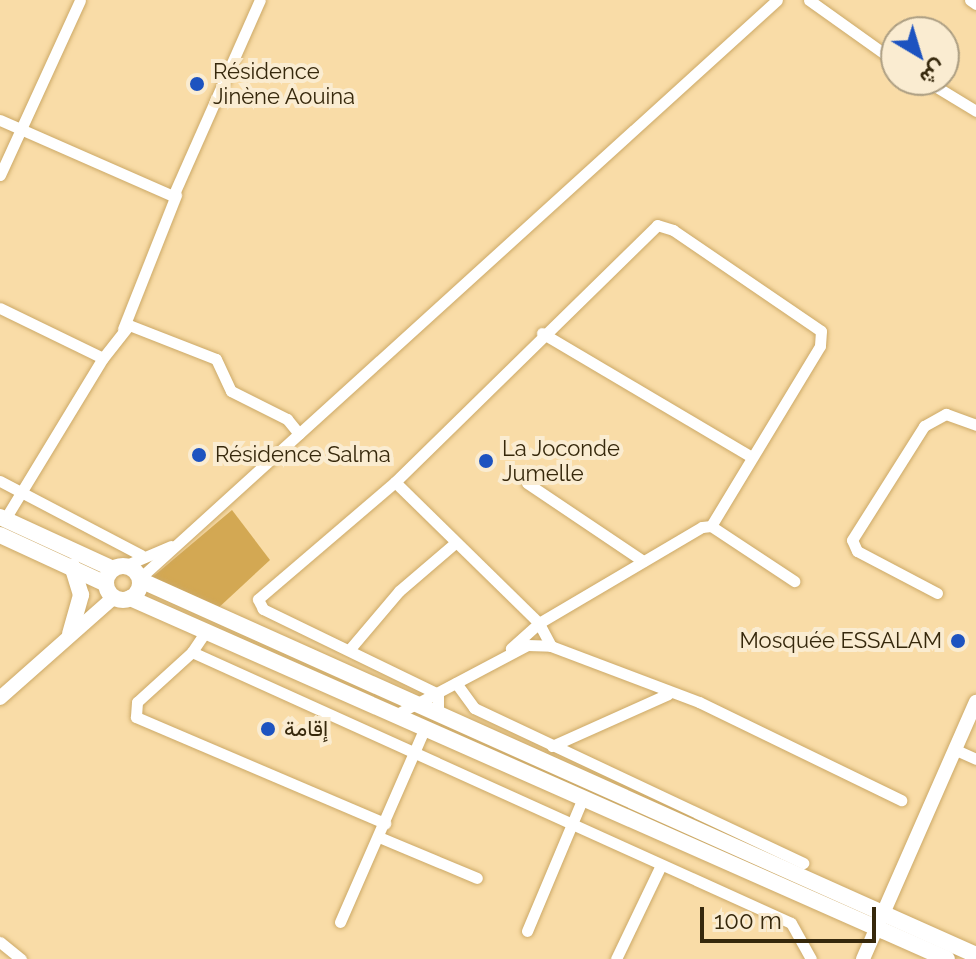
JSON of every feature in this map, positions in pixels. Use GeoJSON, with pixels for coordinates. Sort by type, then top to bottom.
{"type":"FeatureCollection","features":[{"type":"Feature","properties":{"kind":"main road"},"geometry":{"type":"LineString","coordinates":[[2,523],[72,566],[118,583],[140,579],[976,955]]}},
{"type":"Feature","properties":{"kind":"main road"},"geometry":{"type":"LineString","coordinates":[[2,523],[206,631],[947,959]]}},
{"type":"Feature","properties":{"kind":"main road"},"geometry":{"type":"LineString","coordinates":[[70,634],[81,595],[72,566]]}},
{"type":"Feature","properties":{"kind":"street"},"geometry":{"type":"LineString","coordinates":[[0,175],[24,129],[80,0]]}},
{"type":"Feature","properties":{"kind":"street"},"geometry":{"type":"LineString","coordinates":[[2,523],[123,329],[176,195],[260,0]]}},
{"type":"Feature","properties":{"kind":"street"},"geometry":{"type":"LineString","coordinates":[[140,579],[777,0]]}},
{"type":"Feature","properties":{"kind":"street"},"geometry":{"type":"LineString","coordinates":[[809,0],[880,51]]}},
{"type":"Feature","properties":{"kind":"street"},"geometry":{"type":"LineString","coordinates":[[970,0],[976,4]]}},
{"type":"Feature","properties":{"kind":"street"},"geometry":{"type":"LineString","coordinates":[[951,96],[976,111]]}},
{"type":"Feature","properties":{"kind":"street"},"geometry":{"type":"LineString","coordinates":[[0,120],[176,195]]}},
{"type":"Feature","properties":{"kind":"street"},"geometry":{"type":"LineString","coordinates":[[438,694],[263,609],[258,599],[395,482],[542,333],[651,229],[665,225],[821,331],[820,346],[750,456],[711,526],[643,561],[539,623],[501,657]]}},
{"type":"Feature","properties":{"kind":"street"},"geometry":{"type":"LineString","coordinates":[[0,308],[103,358]]}},
{"type":"Feature","properties":{"kind":"street"},"geometry":{"type":"LineString","coordinates":[[123,329],[138,324],[216,359],[231,391],[287,419],[299,434]]}},
{"type":"Feature","properties":{"kind":"street"},"geometry":{"type":"LineString","coordinates":[[542,333],[750,456]]}},
{"type":"Feature","properties":{"kind":"street"},"geometry":{"type":"LineString","coordinates":[[937,593],[857,551],[852,540],[924,426],[946,414],[976,425]]}},
{"type":"Feature","properties":{"kind":"street"},"geometry":{"type":"LineString","coordinates":[[0,481],[141,555]]}},
{"type":"Feature","properties":{"kind":"street"},"geometry":{"type":"LineString","coordinates":[[395,482],[539,623],[551,646]]}},
{"type":"Feature","properties":{"kind":"street"},"geometry":{"type":"LineString","coordinates":[[527,483],[643,561]]}},
{"type":"Feature","properties":{"kind":"street"},"geometry":{"type":"LineString","coordinates":[[711,526],[794,581]]}},
{"type":"Feature","properties":{"kind":"street"},"geometry":{"type":"LineString","coordinates":[[349,650],[399,591],[455,543]]}},
{"type":"Feature","properties":{"kind":"street"},"geometry":{"type":"LineString","coordinates":[[0,698],[70,634],[141,555],[175,544]]}},
{"type":"Feature","properties":{"kind":"street"},"geometry":{"type":"LineString","coordinates":[[206,631],[192,652],[137,702],[136,717],[385,823]]}},
{"type":"Feature","properties":{"kind":"street"},"geometry":{"type":"LineString","coordinates":[[395,715],[527,645],[551,646],[668,694],[699,702],[901,800]]}},
{"type":"Feature","properties":{"kind":"street"},"geometry":{"type":"LineString","coordinates":[[192,652],[415,749],[791,923],[811,959]]}},
{"type":"Feature","properties":{"kind":"street"},"geometry":{"type":"LineString","coordinates":[[456,683],[474,708],[803,863]]}},
{"type":"Feature","properties":{"kind":"street"},"geometry":{"type":"LineString","coordinates":[[438,694],[438,714]]}},
{"type":"Feature","properties":{"kind":"street"},"geometry":{"type":"LineString","coordinates":[[552,746],[668,694]]}},
{"type":"Feature","properties":{"kind":"street"},"geometry":{"type":"LineString","coordinates":[[863,959],[976,702]]}},
{"type":"Feature","properties":{"kind":"street"},"geometry":{"type":"LineString","coordinates":[[340,922],[425,727]]}},
{"type":"Feature","properties":{"kind":"street"},"geometry":{"type":"LineString","coordinates":[[956,750],[976,759]]}},
{"type":"Feature","properties":{"kind":"street"},"geometry":{"type":"LineString","coordinates":[[527,931],[582,800]]}},
{"type":"Feature","properties":{"kind":"street"},"geometry":{"type":"LineString","coordinates":[[379,837],[477,878]]}},
{"type":"Feature","properties":{"kind":"street"},"geometry":{"type":"LineString","coordinates":[[616,959],[661,865]]}},
{"type":"Feature","properties":{"kind":"street"},"geometry":{"type":"LineString","coordinates":[[0,942],[21,959]]}},
{"type":"Feature","properties":{"kind":"shaded area"},"geometry":{"type":"Polygon","coordinates":[[[232,510],[270,560],[215,611],[149,580],[232,510]]]}},
{"type":"Feature","properties":{"kind":"place","name":"Résidence Jinène Aouina"},"geometry":{"type":"Point","coordinates":[197,84]}},
{"type":"Feature","properties":{"kind":"place","name":"Résidence Salma"},"geometry":{"type":"Point","coordinates":[199,455]}},
{"type":"Feature","properties":{"kind":"place","name":"La Joconde Jumelle"},"geometry":{"type":"Point","coordinates":[486,461]}},
{"type":"Feature","properties":{"kind":"place","name":"Mosquée ESSALAM"},"geometry":{"type":"Point","coordinates":[958,641]}},
{"type":"Feature","properties":{"kind":"place","name":"إقامة"},"geometry":{"type":"Point","coordinates":[268,729]}}]}
